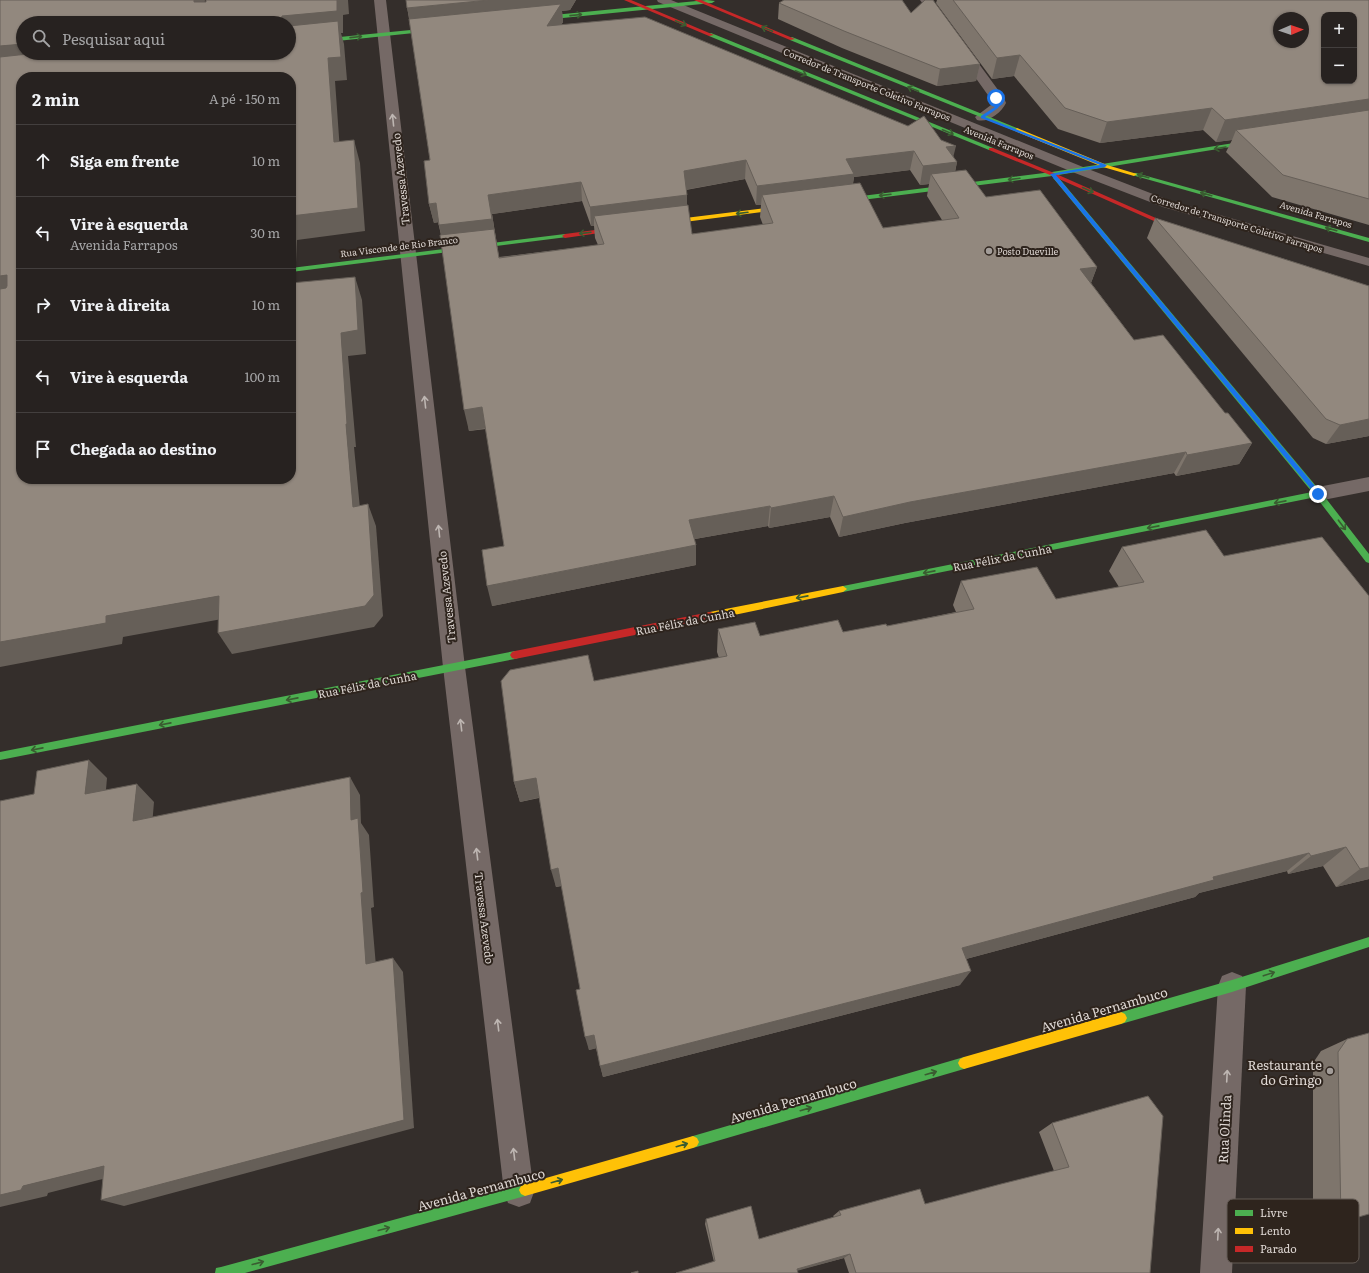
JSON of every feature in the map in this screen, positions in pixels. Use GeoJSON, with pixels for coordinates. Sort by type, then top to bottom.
{"type":"FeatureCollection","features":[{"type":"Feature","properties":{"kind":"main road","name":"Avenida Farrapos"},"geometry":{"type":"LineString","coordinates":[[627,0],[1052,174],[1156,220],[1194,232]]}},
{"type":"Feature","properties":{"kind":"main road"},"geometry":{"type":"LineString","coordinates":[[526,20],[645,8],[667,2],[717,0]]}},
{"type":"Feature","properties":{"kind":"main road","name":"Avenida Farrapos"},"geometry":{"type":"LineString","coordinates":[[699,1],[1105,166],[1369,240]]}},
{"type":"Feature","properties":{"kind":"main road"},"geometry":{"type":"LineString","coordinates":[[296,43],[447,28]]}},
{"type":"Feature","properties":{"kind":"main road"},"geometry":{"type":"LineString","coordinates":[[832,202],[1052,174],[1268,140]]}},
{"type":"Feature","properties":{"kind":"main road"},"geometry":{"type":"LineString","coordinates":[[1052,174],[1318,494],[1369,560]]}},
{"type":"Feature","properties":{"kind":"main road"},"geometry":{"type":"LineString","coordinates":[[652,225],[801,206]]}},
{"type":"Feature","properties":{"kind":"main road","name":"Rua Visconde de Rio Branco"},"geometry":{"type":"LineString","coordinates":[[296,269],[636,227]]}},
{"type":"Feature","properties":{"kind":"main road","name":"Rua Félix da Cunha"},"geometry":{"type":"LineString","coordinates":[[0,756],[454,667],[1318,494]]}},
{"type":"Feature","properties":{"kind":"main road","name":"Avenida Pernambuco"},"geometry":{"type":"LineString","coordinates":[[221,1273],[519,1192],[1232,986],[1369,942]]}},
{"type":"Feature","properties":{"kind":"street","name":"Travessa Azevedo"},"geometry":{"type":"LineString","coordinates":[[380,0],[454,667],[519,1192]]}},
{"type":"Feature","properties":{"kind":"street"},"geometry":{"type":"LineString","coordinates":[[926,0],[999,103],[997,107],[982,117]]}},
{"type":"Feature","properties":{"kind":"street","name":"Rua Félix da Cunha"},"geometry":{"type":"LineString","coordinates":[[1318,494],[1369,484]]}},
{"type":"Feature","properties":{"kind":"street","name":"Rua Olinda"},"geometry":{"type":"LineString","coordinates":[[1216,1273],[1232,986]]}},
{"type":"Feature","properties":{"kind":"lane","name":"Corredor de Transporte Coletivo Farrapos"},"geometry":{"type":"LineString","coordinates":[[667,2],[1079,170],[1167,204],[1369,262]]}},
{"type":"Feature","properties":{"kind":"building"},"geometry":{"type":"Polygon","coordinates":[[[0,0],[194,0],[194,2],[206,2],[206,0],[337,0],[337,11],[282,16],[16,16],[16,45],[0,46],[0,0]]]}},
{"type":"Feature","properties":{"kind":"building"},"geometry":{"type":"Polygon","coordinates":[[[406,0],[489,0],[407,8],[406,0]]]}},
{"type":"Feature","properties":{"kind":"building"},"geometry":{"type":"Polygon","coordinates":[[[784,0],[902,0],[911,13],[925,0],[933,0],[980,64],[940,69],[844,31],[779,3],[784,0]]]}},
{"type":"Feature","properties":{"kind":"building"},"geometry":{"type":"Polygon","coordinates":[[[953,0],[1369,0],[1369,99],[1225,120],[1212,108],[1107,122],[1065,108],[1020,55],[997,58],[953,0]]]}},
{"type":"Feature","properties":{"kind":"building"},"geometry":{"type":"Polygon","coordinates":[[[561,4],[547,26],[645,17],[908,126],[924,116],[941,140],[956,146],[946,147],[957,162],[923,166],[914,151],[846,159],[854,174],[757,186],[746,160],[684,171],[687,195],[590,207],[581,182],[488,195],[492,219],[439,225],[436,203],[429,204],[424,161],[430,160],[409,19],[561,4]]]}},
{"type":"Feature","properties":{"kind":"building"},"geometry":{"type":"Polygon","coordinates":[[[338,21],[341,57],[328,58],[334,142],[354,140],[358,208],[296,215],[296,72],[16,72],[16,484],[296,484],[296,283],[355,277],[358,330],[341,333],[346,424],[353,507],[368,504],[374,595],[365,606],[218,633],[219,596],[106,616],[106,623],[0,642],[0,289],[6,288],[7,286],[7,275],[0,276],[0,57],[16,55],[16,60],[296,60],[296,25],[338,21]]]}},
{"type":"Feature","properties":{"kind":"building"},"geometry":{"type":"Polygon","coordinates":[[[1369,110],[1369,199],[1283,175],[1236,130],[1369,110]]]}},
{"type":"Feature","properties":{"kind":"building"},"geometry":{"type":"Polygon","coordinates":[[[966,170],[986,197],[1040,190],[1097,267],[1080,269],[1134,340],[1163,335],[1225,413],[1228,413],[1252,443],[1187,455],[1186,452],[910,502],[843,517],[834,496],[771,508],[770,506],[689,520],[696,545],[487,586],[482,550],[504,546],[482,407],[464,410],[440,235],[494,229],[499,258],[604,244],[594,216],[688,205],[692,234],[773,223],[762,195],[860,183],[883,228],[959,218],[931,174],[966,170]]]}},
{"type":"Feature","properties":{"kind":"building"},"geometry":{"type":"Polygon","coordinates":[[[1155,218],[1369,286],[1369,419],[1340,425],[1326,419],[1155,218]]]}},
{"type":"Feature","properties":{"kind":"building"},"geometry":{"type":"Polygon","coordinates":[[[1206,530],[1224,556],[1322,537],[1369,596],[1369,867],[1360,869],[1346,847],[1311,856],[1309,853],[1213,877],[1214,880],[962,948],[971,971],[600,1066],[594,1035],[585,1037],[576,990],[580,989],[558,868],[551,870],[536,778],[514,782],[501,681],[510,670],[588,655],[594,681],[727,656],[718,629],[755,622],[760,636],[838,620],[843,632],[886,624],[887,626],[974,609],[961,581],[1037,567],[1056,599],[1144,582],[1122,547],[1206,530]]]}},
{"type":"Feature","properties":{"kind":"building"},"geometry":{"type":"Polygon","coordinates":[[[89,760],[85,794],[137,784],[133,821],[350,777],[351,820],[358,818],[366,964],[393,958],[404,1120],[101,1200],[104,1166],[23,1186],[21,1190],[0,1195],[0,801],[34,794],[37,771],[89,760]]]}},
{"type":"Feature","properties":{"kind":"building"},"geometry":{"type":"Polygon","coordinates":[[[1369,1033],[1369,1214],[1359,1217],[1359,1199],[1341,1199],[1338,1052],[1347,1039],[1369,1033]]]}},
{"type":"Feature","properties":{"kind":"building"},"geometry":{"type":"Polygon","coordinates":[[[1148,1096],[1163,1116],[1150,1273],[856,1273],[850,1254],[797,1269],[798,1273],[676,1273],[715,1261],[706,1219],[751,1206],[759,1239],[841,1215],[839,1211],[920,1189],[925,1204],[1069,1167],[1052,1123],[1148,1096]]]}},
{"type":"Feature","properties":{"kind":"traffic: fast"},"geometry":{"type":"LineString","coordinates":[[533,19],[712,1]]}},
{"type":"Feature","properties":{"kind":"traffic: fast"},"geometry":{"type":"LineString","coordinates":[[296,43],[441,29]]}},
{"type":"Feature","properties":{"kind":"traffic: fast"},"geometry":{"type":"LineString","coordinates":[[711,35],[991,149]]}},
{"type":"Feature","properties":{"kind":"traffic: fast"},"geometry":{"type":"LineString","coordinates":[[792,39],[1017,130]]}},
{"type":"Feature","properties":{"kind":"traffic: fast"},"geometry":{"type":"LineString","coordinates":[[838,201],[1052,174],[1259,141]]}},
{"type":"Feature","properties":{"kind":"traffic: fast"},"geometry":{"type":"LineString","coordinates":[[1134,174],[1369,240]]}},
{"type":"Feature","properties":{"kind":"traffic: fast"},"geometry":{"type":"LineString","coordinates":[[1056,178],[1318,494],[1369,560]]}},
{"type":"Feature","properties":{"kind":"traffic: fast"},"geometry":{"type":"LineString","coordinates":[[296,269],[565,236]]}},
{"type":"Feature","properties":{"kind":"traffic: fast"},"geometry":{"type":"LineString","coordinates":[[843,589],[1318,494]]}},
{"type":"Feature","properties":{"kind":"traffic: fast"},"geometry":{"type":"LineString","coordinates":[[0,756],[515,655]]}},
{"type":"Feature","properties":{"kind":"traffic: fast"},"geometry":{"type":"LineString","coordinates":[[1121,1018],[1232,986],[1369,942]]}},
{"type":"Feature","properties":{"kind":"traffic: fast"},"geometry":{"type":"LineString","coordinates":[[693,1142],[964,1063]]}},
{"type":"Feature","properties":{"kind":"traffic: fast"},"geometry":{"type":"LineString","coordinates":[[221,1273],[525,1190]]}},
{"type":"Feature","properties":{"kind":"traffic: slow"},"geometry":{"type":"LineString","coordinates":[[1017,130],[1105,166],[1134,174]]}},
{"type":"Feature","properties":{"kind":"traffic: slow"},"geometry":{"type":"LineString","coordinates":[[661,223],[790,207]]}},
{"type":"Feature","properties":{"kind":"traffic: slow"},"geometry":{"type":"LineString","coordinates":[[710,616],[843,589]]}},
{"type":"Feature","properties":{"kind":"traffic: slow"},"geometry":{"type":"LineString","coordinates":[[964,1063],[1121,1018]]}},
{"type":"Feature","properties":{"kind":"traffic: slow"},"geometry":{"type":"LineString","coordinates":[[525,1190],[693,1142]]}},
{"type":"Feature","properties":{"kind":"traffic: jam"},"geometry":{"type":"LineString","coordinates":[[627,0],[711,35]]}},
{"type":"Feature","properties":{"kind":"traffic: jam"},"geometry":{"type":"LineString","coordinates":[[697,0],[792,39]]}},
{"type":"Feature","properties":{"kind":"traffic: jam"},"geometry":{"type":"LineString","coordinates":[[991,149],[1156,220],[1183,229]]}},
{"type":"Feature","properties":{"kind":"traffic: jam"},"geometry":{"type":"LineString","coordinates":[[565,236],[625,228]]}},
{"type":"Feature","properties":{"kind":"traffic: jam"},"geometry":{"type":"LineString","coordinates":[[515,655],[710,616]]}},
{"type":"Feature","properties":{"kind":"place","name":"Posto Dueville"},"geometry":{"type":"Point","coordinates":[989,251]}},
{"type":"Feature","properties":{"kind":"place","name":"Restaurante do Gringo"},"geometry":{"type":"Point","coordinates":[1330,1071]}},
{"type":"Feature","properties":{"kind":"route"},"geometry":{"type":"LineString","coordinates":[[996,98],[999,103],[997,107],[982,117],[1105,166],[1052,174],[1318,494]]}}]}
